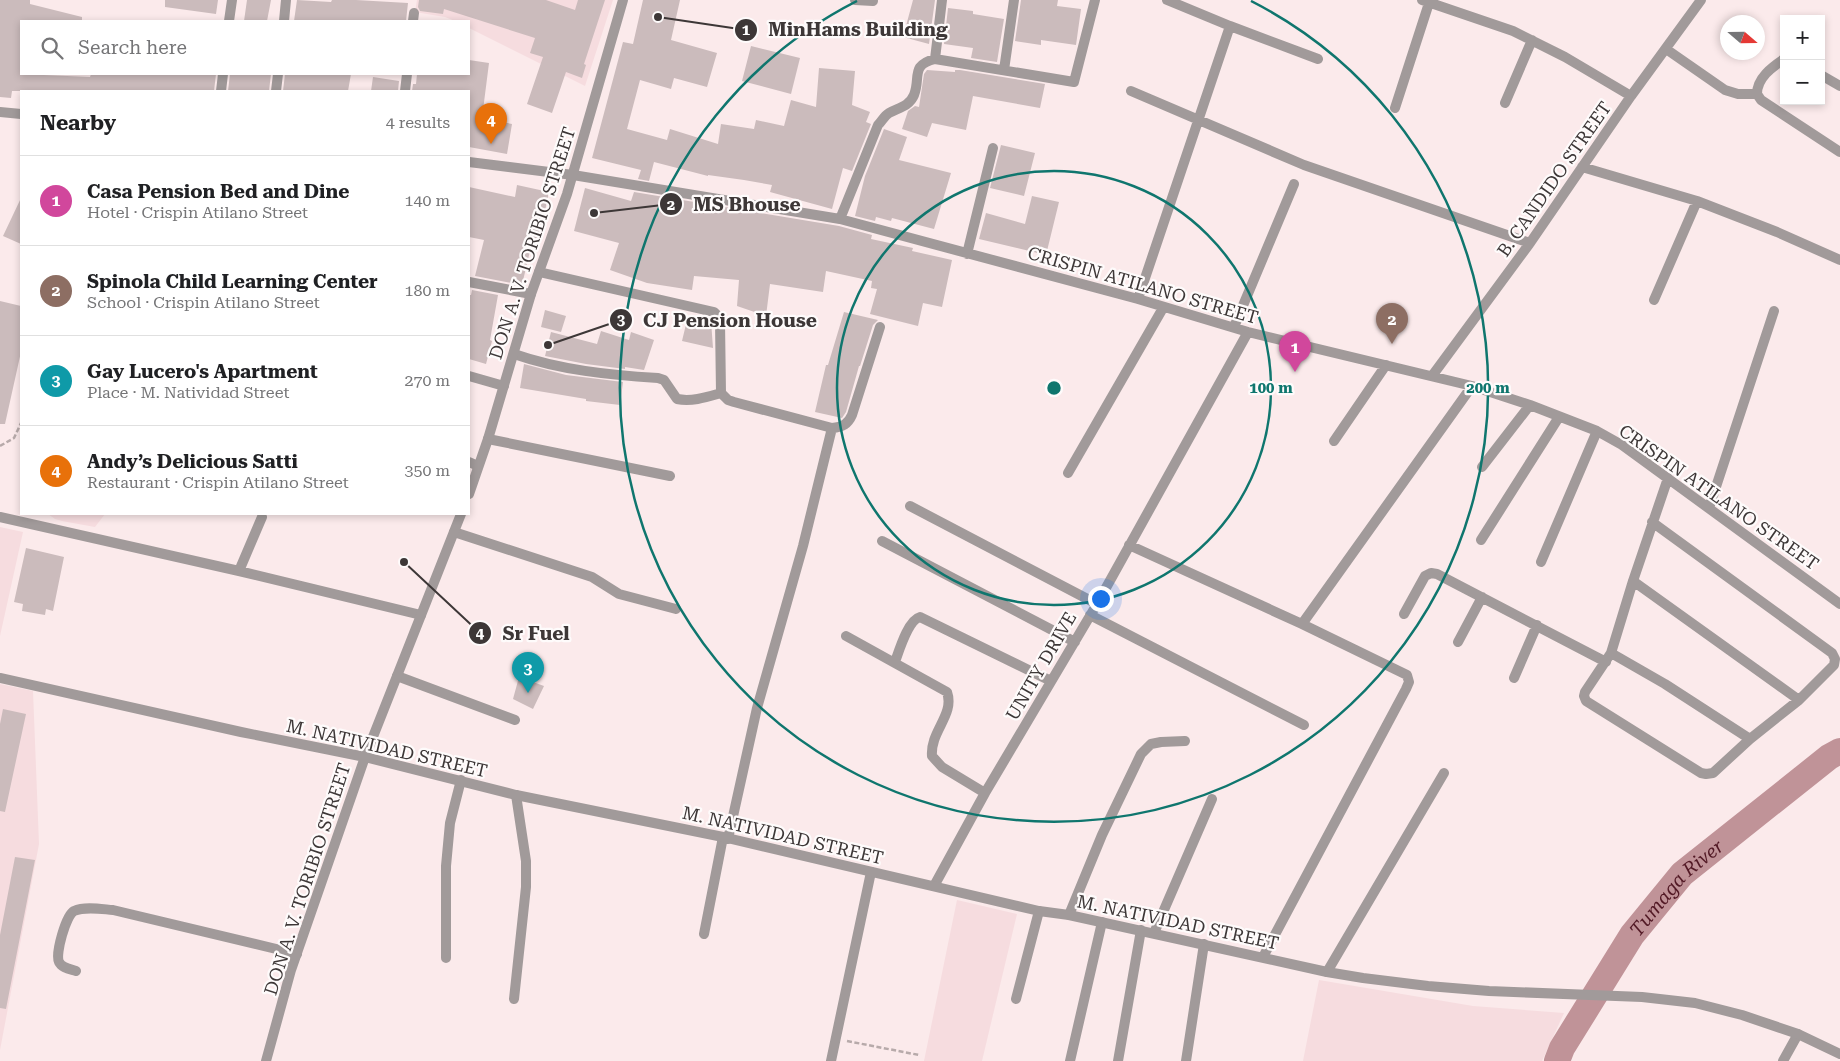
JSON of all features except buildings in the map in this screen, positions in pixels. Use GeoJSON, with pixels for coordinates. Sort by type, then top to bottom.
{"type":"FeatureCollection","features":[{"type":"Feature","properties":{"kind":"street"},"geometry":{"type":"LineString","coordinates":[[229,20],[232,0]]}},
{"type":"Feature","properties":{"kind":"street"},"geometry":{"type":"LineString","coordinates":[[284,20],[286,0]]}},
{"type":"Feature","properties":{"kind":"street","name":"DON A. V. TORIBIO STREET"},"geometry":{"type":"LineString","coordinates":[[470,488],[474,464],[488,439],[538,272],[573,175],[623,0]]}},
{"type":"Feature","properties":{"kind":"street"},"geometry":{"type":"LineString","coordinates":[[855,0],[873,2]]}},
{"type":"Feature","properties":{"kind":"street"},"geometry":{"type":"LineString","coordinates":[[935,59],[942,0]]}},
{"type":"Feature","properties":{"kind":"street"},"geometry":{"type":"LineString","coordinates":[[1004,70],[1014,0]]}},
{"type":"Feature","properties":{"kind":"street"},"geometry":{"type":"LineString","coordinates":[[840,219],[878,125],[885,116],[910,101],[913,96],[919,68],[927,61],[935,59],[1074,82],[1095,0]]}},
{"type":"Feature","properties":{"kind":"street"},"geometry":{"type":"LineString","coordinates":[[1167,0],[1318,59]]}},
{"type":"Feature","properties":{"kind":"street","name":"B. CANDIDO STREET"},"geometry":{"type":"LineString","coordinates":[[1432,376],[1530,243],[1631,96],[1701,0]]}},
{"type":"Feature","properties":{"kind":"street"},"geometry":{"type":"LineString","coordinates":[[1396,108],[1425,2],[1496,25],[1532,40],[1631,96]]}},
{"type":"Feature","properties":{"kind":"street"},"geometry":{"type":"LineString","coordinates":[[1138,299],[1230,26]]}},
{"type":"Feature","properties":{"kind":"street"},"geometry":{"type":"LineString","coordinates":[[1505,104],[1532,40]]}},
{"type":"Feature","properties":{"kind":"street"},"geometry":{"type":"LineString","coordinates":[[1666,48],[1726,90],[1738,94],[1757,94]]}},
{"type":"Feature","properties":{"kind":"street"},"geometry":{"type":"LineString","coordinates":[[1783,60],[1760,82],[1757,94],[1761,100],[1840,152]]}},
{"type":"Feature","properties":{"kind":"street"},"geometry":{"type":"LineString","coordinates":[[221,90],[223,75]]}},
{"type":"Feature","properties":{"kind":"street"},"geometry":{"type":"LineString","coordinates":[[276,90],[278,75]]}},
{"type":"Feature","properties":{"kind":"street"},"geometry":{"type":"LineString","coordinates":[[405,90],[407,75]]}},
{"type":"Feature","properties":{"kind":"street"},"geometry":{"type":"LineString","coordinates":[[1825,77],[1840,86]]}},
{"type":"Feature","properties":{"kind":"street"},"geometry":{"type":"LineString","coordinates":[[1131,91],[1304,165],[1530,243]]}},
{"type":"Feature","properties":{"kind":"street"},"geometry":{"type":"LineString","coordinates":[[0,112],[20,114]]}},
{"type":"Feature","properties":{"kind":"street"},"geometry":{"type":"LineString","coordinates":[[968,254],[994,148]]}},
{"type":"Feature","properties":{"kind":"street","name":"CRISPIN ATILANO STREET"},"geometry":{"type":"LineString","coordinates":[[470,162],[573,175],[840,219],[1138,299],[1248,332],[1472,386],[1530,404],[1597,431],[1622,445],[1840,601]]}},
{"type":"Feature","properties":{"kind":"street"},"geometry":{"type":"LineString","coordinates":[[1582,167],[1697,201],[1777,232],[1840,260]]}},
{"type":"Feature","properties":{"kind":"street"},"geometry":{"type":"LineString","coordinates":[[1234,327],[1294,184]]}},
{"type":"Feature","properties":{"kind":"street"},"geometry":{"type":"LineString","coordinates":[[1654,300],[1697,201]]}},
{"type":"Feature","properties":{"kind":"street"},"geometry":{"type":"LineString","coordinates":[[538,272],[714,312],[720,322],[721,393],[728,400],[832,428],[841,427],[848,422],[852,415],[880,327]]}},
{"type":"Feature","properties":{"kind":"street"},"geometry":{"type":"LineString","coordinates":[[470,282],[531,294]]}},
{"type":"Feature","properties":{"kind":"street"},"geometry":{"type":"LineString","coordinates":[[1068,473],[1163,308]]}},
{"type":"Feature","properties":{"kind":"street"},"geometry":{"type":"LineString","coordinates":[[1710,508],[1774,311]]}},
{"type":"Feature","properties":{"kind":"street","name":"UNITY DRIVE"},"geometry":{"type":"LineString","coordinates":[[934,886],[985,794],[1097,604],[1248,332]]}},
{"type":"Feature","properties":{"kind":"street"},"geometry":{"type":"LineString","coordinates":[[514,354],[545,363],[592,372],[658,378],[664,380],[677,399],[691,400],[721,393]]}},
{"type":"Feature","properties":{"kind":"street"},"geometry":{"type":"LineString","coordinates":[[1334,441],[1386,365]]}},
{"type":"Feature","properties":{"kind":"street"},"geometry":{"type":"LineString","coordinates":[[470,376],[504,386]]}},
{"type":"Feature","properties":{"kind":"street"},"geometry":{"type":"LineString","coordinates":[[1302,624],[1472,386]]}},
{"type":"Feature","properties":{"kind":"street"},"geometry":{"type":"LineString","coordinates":[[1482,467],[1530,404]]}},
{"type":"Feature","properties":{"kind":"street"},"geometry":{"type":"LineString","coordinates":[[1481,540],[1559,417]]}},
{"type":"Feature","properties":{"kind":"street"},"geometry":{"type":"LineString","coordinates":[[704,934],[757,708],[803,546],[832,428]]}},
{"type":"Feature","properties":{"kind":"street"},"geometry":{"type":"LineString","coordinates":[[1541,562],[1597,431]]}},
{"type":"Feature","properties":{"kind":"street"},"geometry":{"type":"LineString","coordinates":[[488,439],[670,476]]}},
{"type":"Feature","properties":{"kind":"street"},"geometry":{"type":"LineString","coordinates":[[1652,522],[1832,653],[1834,659],[1834,665],[1799,700],[1750,739],[1713,773],[1701,773],[1586,701],[1584,696],[1608,657],[1652,522],[1668,478]]}},
{"type":"Feature","properties":{"kind":"street"},"geometry":{"type":"LineString","coordinates":[[910,506],[1097,604]]}},
{"type":"Feature","properties":{"kind":"street","name":"DON A. V. TORIBIO STREET"},"geometry":{"type":"LineString","coordinates":[[266,1061],[297,954],[365,757],[461,515]]}},
{"type":"Feature","properties":{"kind":"street"},"geometry":{"type":"LineString","coordinates":[[0,517],[25,518],[421,615]]}},
{"type":"Feature","properties":{"kind":"street"},"geometry":{"type":"LineString","coordinates":[[239,571],[262,517]]}},
{"type":"Feature","properties":{"kind":"street"},"geometry":{"type":"LineString","coordinates":[[454,532],[592,578],[619,594],[676,610]]}},
{"type":"Feature","properties":{"kind":"street"},"geometry":{"type":"LineString","coordinates":[[882,541],[1075,642]]}},
{"type":"Feature","properties":{"kind":"street"},"geometry":{"type":"LineString","coordinates":[[1129,546],[1302,624],[1407,675],[1406,689],[1263,957]]}},
{"type":"Feature","properties":{"kind":"street"},"geometry":{"type":"LineString","coordinates":[[1404,614],[1425,576],[1431,573],[1537,625],[1665,684],[1750,739]]}},
{"type":"Feature","properties":{"kind":"street"},"geometry":{"type":"LineString","coordinates":[[1633,581],[1799,700]]}},
{"type":"Feature","properties":{"kind":"street"},"geometry":{"type":"LineString","coordinates":[[1458,642],[1482,597]]}},
{"type":"Feature","properties":{"kind":"street"},"geometry":{"type":"LineString","coordinates":[[1090,615],[1304,725]]}},
{"type":"Feature","properties":{"kind":"street"},"geometry":{"type":"LineString","coordinates":[[895,662],[910,625],[916,618],[920,617],[1051,681]]}},
{"type":"Feature","properties":{"kind":"street"},"geometry":{"type":"LineString","coordinates":[[1514,678],[1537,625]]}},
{"type":"Feature","properties":{"kind":"street"},"geometry":{"type":"LineString","coordinates":[[846,636],[947,692],[950,705],[931,746],[932,756],[942,767],[985,794]]}},
{"type":"Feature","properties":{"kind":"street"},"geometry":{"type":"LineString","coordinates":[[397,676],[515,720]]}},
{"type":"Feature","properties":{"kind":"street","name":"M. NATIVIDAD STREET"},"geometry":{"type":"LineString","coordinates":[[0,678],[241,732],[365,757],[516,795],[725,838],[1039,912],[1070,915],[1327,972],[1428,986],[1642,997],[1695,1003],[1742,1015],[1798,1034],[1840,1054]]}},
{"type":"Feature","properties":{"kind":"street"},"geometry":{"type":"LineString","coordinates":[[1070,915],[1102,835],[1142,754],[1151,744],[1166,741],[1185,741]]}},
{"type":"Feature","properties":{"kind":"street"},"geometry":{"type":"LineString","coordinates":[[1327,972],[1444,773]]}},
{"type":"Feature","properties":{"kind":"street"},"geometry":{"type":"LineString","coordinates":[[446,958],[446,866],[450,823],[461,780]]}},
{"type":"Feature","properties":{"kind":"street"},"geometry":{"type":"LineString","coordinates":[[514,999],[526,887],[526,861],[516,795]]}},
{"type":"Feature","properties":{"kind":"street"},"geometry":{"type":"LineString","coordinates":[[1154,933],[1212,799]]}},
{"type":"Feature","properties":{"kind":"street"},"geometry":{"type":"LineString","coordinates":[[831,1061],[871,872]]}},
{"type":"Feature","properties":{"kind":"street"},"geometry":{"type":"LineString","coordinates":[[76,971],[65,968],[59,962],[58,956],[65,927],[74,911],[93,908],[113,910],[297,954]]}},
{"type":"Feature","properties":{"kind":"street"},"geometry":{"type":"LineString","coordinates":[[1016,999],[1039,912]]}},
{"type":"Feature","properties":{"kind":"street"},"geometry":{"type":"LineString","coordinates":[[1070,1061],[1102,922]]}},
{"type":"Feature","properties":{"kind":"street"},"geometry":{"type":"LineString","coordinates":[[1118,1061],[1141,930]]}},
{"type":"Feature","properties":{"kind":"street"},"geometry":{"type":"LineString","coordinates":[[1186,1061],[1204,944]]}},
{"type":"Feature","properties":{"kind":"street"},"geometry":{"type":"LineString","coordinates":[[1782,1061],[1798,1034]]}},
{"type":"Feature","properties":{"kind":"path"},"geometry":{"type":"LineString","coordinates":[[0,446],[14,438],[20,425]]}},
{"type":"Feature","properties":{"kind":"path"},"geometry":{"type":"LineString","coordinates":[[835,1039],[919,1055]]}},
{"type":"Feature","properties":{"kind":"shaded area"},"geometry":{"type":"Polygon","coordinates":[[[417,0],[613,0],[585,86],[470,28],[470,20],[452,20],[415,12],[417,0]]]}},
{"type":"Feature","properties":{"kind":"shaded area"},"geometry":{"type":"Polygon","coordinates":[[[49,515],[104,515],[95,527],[55,519],[49,515]]]}},
{"type":"Feature","properties":{"kind":"shaded area"},"geometry":{"type":"Polygon","coordinates":[[[0,527],[23,532],[0,636],[0,527]]]}},
{"type":"Feature","properties":{"kind":"shaded area"},"geometry":{"type":"Polygon","coordinates":[[[0,684],[33,691],[39,844],[0,1050],[0,684]]]}},
{"type":"Feature","properties":{"kind":"shaded area"},"geometry":{"type":"Polygon","coordinates":[[[957,900],[1017,914],[982,1061],[924,1061],[957,900]]]}},
{"type":"Feature","properties":{"kind":"shaded area"},"geometry":{"type":"Polygon","coordinates":[[[1319,980],[1473,1006],[1564,1013],[1542,1061],[1303,1061],[1319,980]]]}},
{"type":"Feature","properties":{"kind":"waterway","name":"Tumaga River"},"geometry":{"type":"LineString","coordinates":[[1557,1061],[1562,1048],[1632,935],[1682,874],[1829,757],[1840,751]]}},
{"type":"Feature","properties":{"kind":"place","name":"MinHams Building"},"geometry":{"type":"Point","coordinates":[658,17]}},
{"type":"Feature","properties":{"kind":"place","name":"Andy’s Delicious Satti"},"geometry":{"type":"Point","coordinates":[491,144]}},
{"type":"Feature","properties":{"kind":"place","name":"MS Bhouse"},"geometry":{"type":"Point","coordinates":[594,213]}},
{"type":"Feature","properties":{"kind":"place","name":"Spinola Child Learning Center"},"geometry":{"type":"Point","coordinates":[1392,344]}},
{"type":"Feature","properties":{"kind":"place","name":"CJ Pension House"},"geometry":{"type":"Point","coordinates":[548,345]}},
{"type":"Feature","properties":{"kind":"place","name":"Casa Pension Bed and Dine"},"geometry":{"type":"Point","coordinates":[1295,372]}},
{"type":"Feature","properties":{"kind":"place","name":"Sr Fuel"},"geometry":{"type":"Point","coordinates":[404,562]}},
{"type":"Feature","properties":{"kind":"place","name":"Gay Lucero's Apartment"},"geometry":{"type":"Point","coordinates":[528,693]}}]}
